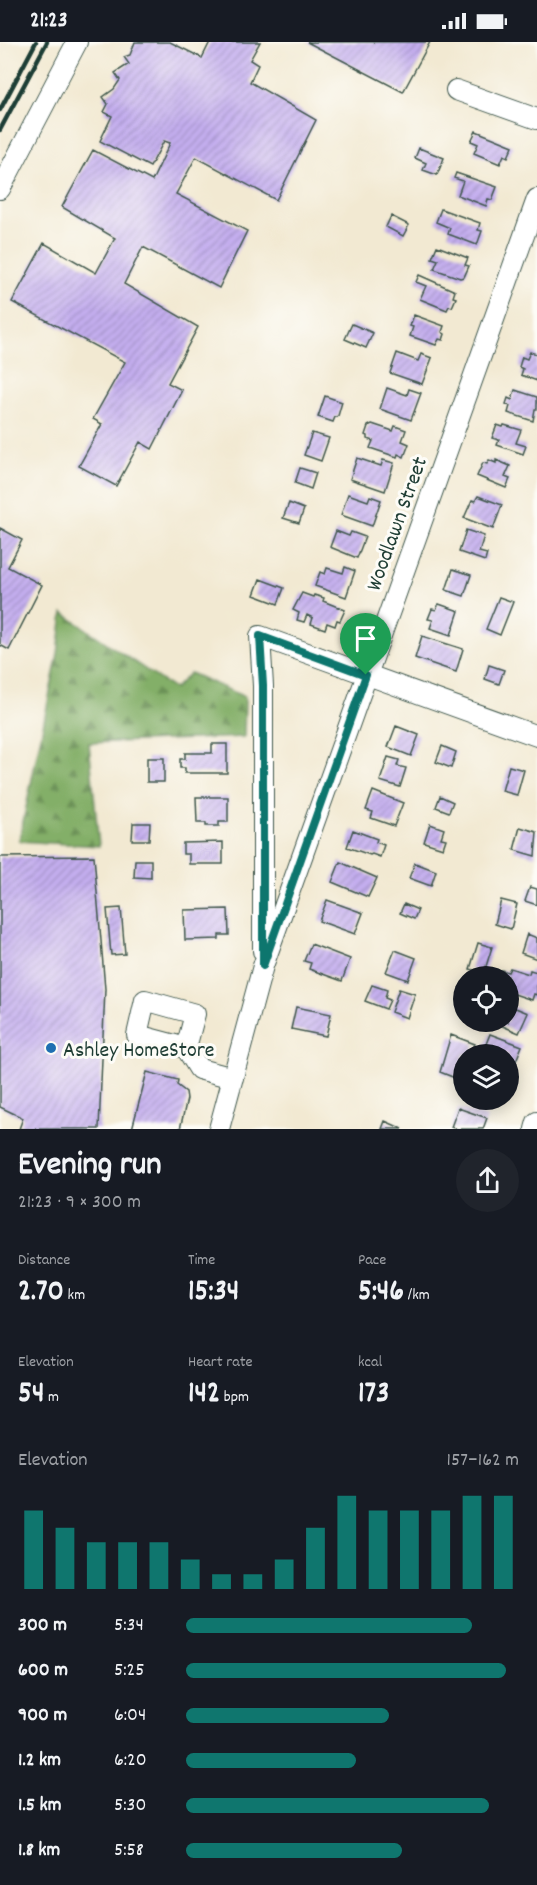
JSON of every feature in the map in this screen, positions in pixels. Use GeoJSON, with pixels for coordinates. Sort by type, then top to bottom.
{"type":"FeatureCollection","features":[{"type":"Feature","properties":{"kind":"street"},"geometry":{"type":"LineString","coordinates":[[0,189],[77,42]]}},
{"type":"Feature","properties":{"kind":"street"},"geometry":{"type":"LineString","coordinates":[[456,90],[537,119]]}},
{"type":"Feature","properties":{"kind":"street","name":"Woodlawn Street"},"geometry":{"type":"LineString","coordinates":[[219,1129],[263,966],[537,198]]}},
{"type":"Feature","properties":{"kind":"street","name":"Woodlawn Street"},"geometry":{"type":"LineString","coordinates":[[263,966],[263,686],[260,636],[366,675]]}},
{"type":"Feature","properties":{"kind":"street"},"geometry":{"type":"LineString","coordinates":[[366,675],[537,736]]}},
{"type":"Feature","properties":{"kind":"street"},"geometry":{"type":"LineString","coordinates":[[186,1048],[199,1069],[233,1078]]}},
{"type":"Feature","properties":{"kind":"street"},"geometry":{"type":"LineString","coordinates":[[535,1129],[537,1122]]}},
{"type":"Feature","properties":{"kind":"green space"},"geometry":{"type":"Polygon","coordinates":[[[63,613],[174,689],[190,673],[245,697],[244,737],[89,743],[99,846],[19,841],[58,654],[63,613]]]}},
{"type":"Feature","properties":{"kind":"building"},"geometry":{"type":"Polygon","coordinates":[[[135,42],[170,42],[202,58],[210,42],[260,42],[250,60],[258,65],[250,82],[316,120],[276,200],[196,157],[176,194],[247,231],[219,288],[143,247],[124,284],[198,327],[168,383],[182,390],[152,449],[140,442],[116,486],[79,466],[102,424],[93,419],[125,362],[12,302],[44,243],[96,273],[115,238],[62,207],[93,150],[152,181],[170,143],[164,141],[150,167],[100,141],[112,116],[104,112],[108,104],[103,97],[114,89],[120,80],[115,73],[129,64],[124,57],[130,55],[135,42]]]}},
{"type":"Feature","properties":{"kind":"building"},"geometry":{"type":"Polygon","coordinates":[[[307,42],[430,42],[403,92],[307,42]]]}},
{"type":"Feature","properties":{"kind":"building"},"geometry":{"type":"Polygon","coordinates":[[[476,131],[513,146],[508,157],[504,155],[500,164],[474,153],[478,144],[471,141],[476,131]]]}},
{"type":"Feature","properties":{"kind":"building"},"geometry":{"type":"Polygon","coordinates":[[[419,148],[444,158],[437,175],[423,170],[426,163],[415,158],[419,148]]]}},
{"type":"Feature","properties":{"kind":"building"},"geometry":{"type":"Polygon","coordinates":[[[456,173],[497,187],[492,200],[488,199],[486,206],[458,195],[463,181],[454,178],[456,173]]]}},
{"type":"Feature","properties":{"kind":"building"},"geometry":{"type":"Polygon","coordinates":[[[441,209],[480,223],[478,230],[482,231],[477,245],[448,234],[450,228],[436,222],[441,209]]]}},
{"type":"Feature","properties":{"kind":"building"},"geometry":{"type":"Polygon","coordinates":[[[391,216],[409,225],[403,236],[386,227],[391,216]]]}},
{"type":"Feature","properties":{"kind":"building"},"geometry":{"type":"Polygon","coordinates":[[[437,246],[468,258],[465,265],[469,266],[464,277],[460,278],[434,269],[438,260],[432,258],[437,246]]]}},
{"type":"Feature","properties":{"kind":"building"},"geometry":{"type":"Polygon","coordinates":[[[419,275],[455,291],[453,297],[456,298],[452,307],[449,306],[447,310],[420,299],[426,286],[416,282],[419,275]]]}},
{"type":"Feature","properties":{"kind":"building"},"geometry":{"type":"Polygon","coordinates":[[[414,315],[444,326],[443,340],[439,339],[436,345],[410,336],[413,327],[410,326],[414,315]]]}},
{"type":"Feature","properties":{"kind":"building"},"geometry":{"type":"Polygon","coordinates":[[[352,324],[373,333],[366,348],[345,339],[352,324]]]}},
{"type":"Feature","properties":{"kind":"building"},"geometry":{"type":"Polygon","coordinates":[[[530,352],[537,354],[537,381],[521,375],[523,369],[519,367],[522,357],[527,359],[530,352]]]}},
{"type":"Feature","properties":{"kind":"building"},"geometry":{"type":"Polygon","coordinates":[[[397,353],[418,361],[421,354],[432,358],[422,384],[390,373],[397,353]]]}},
{"type":"Feature","properties":{"kind":"building"},"geometry":{"type":"Polygon","coordinates":[[[387,388],[407,395],[409,389],[421,393],[411,420],[380,409],[387,388]]]}},
{"type":"Feature","properties":{"kind":"building"},"geometry":{"type":"Polygon","coordinates":[[[515,390],[537,397],[537,409],[535,409],[533,421],[508,413],[510,406],[506,404],[508,398],[512,400],[515,390]]]}},
{"type":"Feature","properties":{"kind":"building"},"geometry":{"type":"Polygon","coordinates":[[[325,396],[342,402],[338,416],[333,422],[318,417],[325,396]]]}},
{"type":"Feature","properties":{"kind":"building"},"geometry":{"type":"Polygon","coordinates":[[[372,424],[393,431],[395,426],[406,430],[402,441],[409,444],[404,457],[370,448],[373,441],[367,439],[365,435],[368,426],[372,424]]]}},
{"type":"Feature","properties":{"kind":"building"},"geometry":{"type":"Polygon","coordinates":[[[497,425],[521,430],[516,443],[526,446],[523,454],[497,445],[499,440],[492,438],[497,425]]]}},
{"type":"Feature","properties":{"kind":"building"},"geometry":{"type":"Polygon","coordinates":[[[312,433],[329,438],[321,461],[304,455],[312,433]]]}},
{"type":"Feature","properties":{"kind":"building"},"geometry":{"type":"Polygon","coordinates":[[[357,458],[381,466],[383,460],[394,463],[385,491],[350,479],[357,458]]]}},
{"type":"Feature","properties":{"kind":"building"},"geometry":{"type":"Polygon","coordinates":[[[489,460],[496,463],[496,460],[510,466],[505,477],[510,479],[506,488],[477,476],[483,463],[487,464],[489,460]]]}},
{"type":"Feature","properties":{"kind":"building"},"geometry":{"type":"Polygon","coordinates":[[[300,468],[316,473],[311,489],[295,483],[300,468]]]}},
{"type":"Feature","properties":{"kind":"building"},"geometry":{"type":"Polygon","coordinates":[[[348,494],[368,501],[370,496],[381,500],[372,526],[341,515],[348,494]]]}},
{"type":"Feature","properties":{"kind":"building"},"geometry":{"type":"Polygon","coordinates":[[[478,496],[502,505],[493,529],[464,518],[472,500],[475,501],[478,496]]]}},
{"type":"Feature","properties":{"kind":"building"},"geometry":{"type":"Polygon","coordinates":[[[289,503],[304,509],[299,523],[283,518],[289,503]]]}},
{"type":"Feature","properties":{"kind":"building"},"geometry":{"type":"Polygon","coordinates":[[[0,528],[22,540],[8,567],[42,585],[9,650],[0,645],[0,528]]]}},
{"type":"Feature","properties":{"kind":"building"},"geometry":{"type":"Polygon","coordinates":[[[466,530],[484,536],[479,552],[487,554],[485,561],[459,552],[466,530]]]}},
{"type":"Feature","properties":{"kind":"building"},"geometry":{"type":"Polygon","coordinates":[[[336,531],[349,536],[351,532],[365,537],[357,558],[330,547],[336,531]]]}},
{"type":"Feature","properties":{"kind":"building"},"geometry":{"type":"Polygon","coordinates":[[[345,567],[355,571],[346,597],[315,586],[320,572],[325,574],[327,568],[343,573],[345,567]]]}},
{"type":"Feature","properties":{"kind":"building"},"geometry":{"type":"Polygon","coordinates":[[[453,569],[471,575],[464,596],[446,590],[453,569]]]}},
{"type":"Feature","properties":{"kind":"building"},"geometry":{"type":"Polygon","coordinates":[[[260,579],[284,588],[278,604],[254,595],[260,579]]]}},
{"type":"Feature","properties":{"kind":"building"},"geometry":{"type":"Polygon","coordinates":[[[302,593],[324,598],[323,601],[345,610],[340,621],[337,620],[335,626],[327,623],[325,629],[311,624],[313,618],[307,615],[304,622],[297,620],[299,613],[293,610],[302,593]]]}},
{"type":"Feature","properties":{"kind":"building"},"geometry":{"type":"Polygon","coordinates":[[[499,597],[513,602],[500,635],[486,629],[499,597]]]}},
{"type":"Feature","properties":{"kind":"building"},"geometry":{"type":"Polygon","coordinates":[[[439,604],[459,611],[451,635],[430,628],[433,620],[428,619],[432,609],[436,610],[439,604]]]}},
{"type":"Feature","properties":{"kind":"building"},"geometry":{"type":"Polygon","coordinates":[[[422,636],[463,649],[456,672],[415,658],[422,636]]]}},
{"type":"Feature","properties":{"kind":"building"},"geometry":{"type":"Polygon","coordinates":[[[489,665],[504,670],[499,684],[485,679],[489,665]]]}},
{"type":"Feature","properties":{"kind":"building"},"geometry":{"type":"Polygon","coordinates":[[[396,726],[419,735],[411,756],[388,747],[396,726]]]}},
{"type":"Feature","properties":{"kind":"building"},"geometry":{"type":"Polygon","coordinates":[[[212,744],[227,744],[227,773],[185,773],[185,768],[180,768],[180,759],[185,759],[185,753],[212,753],[212,744]]]}},
{"type":"Feature","properties":{"kind":"building"},"geometry":{"type":"Polygon","coordinates":[[[442,746],[456,752],[451,768],[436,762],[442,746]]]}},
{"type":"Feature","properties":{"kind":"building"},"geometry":{"type":"Polygon","coordinates":[[[388,757],[399,760],[397,766],[406,768],[400,787],[380,781],[388,757]]]}},
{"type":"Feature","properties":{"kind":"building"},"geometry":{"type":"Polygon","coordinates":[[[147,758],[164,758],[164,782],[147,782],[147,758]]]}},
{"type":"Feature","properties":{"kind":"building"},"geometry":{"type":"Polygon","coordinates":[[[509,766],[524,770],[517,795],[502,791],[509,766]]]}},
{"type":"Feature","properties":{"kind":"building"},"geometry":{"type":"Polygon","coordinates":[[[373,791],[403,803],[394,826],[371,818],[373,812],[366,810],[373,791]]]}},
{"type":"Feature","properties":{"kind":"building"},"geometry":{"type":"Polygon","coordinates":[[[440,796],[453,802],[449,812],[436,807],[440,796]]]}},
{"type":"Feature","properties":{"kind":"building"},"geometry":{"type":"Polygon","coordinates":[[[196,797],[228,797],[228,822],[219,822],[219,826],[197,823],[196,797]]]}},
{"type":"Feature","properties":{"kind":"building"},"geometry":{"type":"Polygon","coordinates":[[[133,823],[150,823],[149,840],[132,840],[133,823]]]}},
{"type":"Feature","properties":{"kind":"building"},"geometry":{"type":"Polygon","coordinates":[[[430,824],[444,829],[441,838],[446,839],[443,848],[424,842],[430,824]]]}},
{"type":"Feature","properties":{"kind":"building"},"geometry":{"type":"Polygon","coordinates":[[[520,827],[537,832],[535,856],[514,850],[520,827]]]}},
{"type":"Feature","properties":{"kind":"building"},"geometry":{"type":"Polygon","coordinates":[[[353,830],[377,839],[376,842],[384,845],[380,857],[347,847],[353,830]]]}},
{"type":"Feature","properties":{"kind":"building"},"geometry":{"type":"Polygon","coordinates":[[[223,842],[223,864],[189,864],[189,854],[183,854],[183,843],[223,842]]]}},
{"type":"Feature","properties":{"kind":"building","name":"Ashley HomeStore"},"geometry":{"type":"Polygon","coordinates":[[[94,856],[105,989],[99,1129],[19,1129],[23,1118],[0,1107],[0,857],[94,856]]]}},
{"type":"Feature","properties":{"kind":"building"},"geometry":{"type":"Polygon","coordinates":[[[135,860],[151,860],[151,878],[134,877],[135,860]]]}},
{"type":"Feature","properties":{"kind":"building"},"geometry":{"type":"Polygon","coordinates":[[[340,862],[377,878],[368,897],[332,882],[340,862]]]}},
{"type":"Feature","properties":{"kind":"building"},"geometry":{"type":"Polygon","coordinates":[[[415,863],[436,871],[431,886],[409,878],[415,863]]]}},
{"type":"Feature","properties":{"kind":"building"},"geometry":{"type":"Polygon","coordinates":[[[530,887],[537,889],[537,905],[525,901],[530,887]]]}},
{"type":"Feature","properties":{"kind":"building"},"geometry":{"type":"Polygon","coordinates":[[[327,900],[363,913],[355,934],[319,921],[327,900]]]}},
{"type":"Feature","properties":{"kind":"building"},"geometry":{"type":"Polygon","coordinates":[[[501,900],[517,904],[511,929],[495,924],[501,900]]]}},
{"type":"Feature","properties":{"kind":"building"},"geometry":{"type":"Polygon","coordinates":[[[404,904],[418,910],[414,919],[400,913],[404,904]]]}},
{"type":"Feature","properties":{"kind":"building"},"geometry":{"type":"Polygon","coordinates":[[[121,908],[125,954],[111,955],[107,909],[121,908]]]}},
{"type":"Feature","properties":{"kind":"building"},"geometry":{"type":"Polygon","coordinates":[[[228,909],[229,935],[219,935],[219,939],[185,940],[184,910],[228,909]]]}},
{"type":"Feature","properties":{"kind":"building"},"geometry":{"type":"Polygon","coordinates":[[[527,934],[537,938],[537,959],[521,953],[527,934]]]}},
{"type":"Feature","properties":{"kind":"building"},"geometry":{"type":"Polygon","coordinates":[[[478,943],[492,947],[486,966],[471,966],[478,943]]]}},
{"type":"Feature","properties":{"kind":"building"},"geometry":{"type":"Polygon","coordinates":[[[311,944],[350,959],[342,981],[309,969],[311,963],[304,961],[311,944]]]}},
{"type":"Feature","properties":{"kind":"building"},"geometry":{"type":"Polygon","coordinates":[[[395,950],[416,958],[408,980],[386,972],[395,950]]]}},
{"type":"Feature","properties":{"kind":"building"},"geometry":{"type":"Polygon","coordinates":[[[530,970],[537,972],[537,995],[534,994],[532,1000],[519,996],[519,971],[529,974],[530,970]]]}},
{"type":"Feature","properties":{"kind":"building"},"geometry":{"type":"Polygon","coordinates":[[[372,985],[387,990],[385,998],[390,1000],[386,1009],[365,1001],[372,985]]]}},
{"type":"Feature","properties":{"kind":"building"},"geometry":{"type":"Polygon","coordinates":[[[399,989],[415,994],[407,1018],[391,1012],[399,989]]]}},
{"type":"Feature","properties":{"kind":"building"},"geometry":{"type":"Polygon","coordinates":[[[296,1007],[331,1014],[326,1036],[291,1029],[296,1007]]]}},
{"type":"Feature","properties":{"kind":"building"},"geometry":{"type":"Polygon","coordinates":[[[519,1009],[528,1013],[519,1033],[517,1032],[519,1032],[519,1009]]]}},
{"type":"Feature","properties":{"kind":"building"},"geometry":{"type":"Polygon","coordinates":[[[490,1034],[517,1044],[486,1044],[490,1034]]]}},
{"type":"Feature","properties":{"kind":"building"},"geometry":{"type":"Polygon","coordinates":[[[451,1035],[475,1044],[453,1044],[453,1077],[440,1072],[451,1035]]]}},
{"type":"Feature","properties":{"kind":"building"},"geometry":{"type":"Polygon","coordinates":[[[147,1072],[178,1080],[177,1085],[186,1092],[187,1099],[180,1129],[132,1129],[147,1072]]]}},
{"type":"Feature","properties":{"kind":"building"},"geometry":{"type":"Polygon","coordinates":[[[457,1110],[487,1118],[483,1129],[451,1127],[457,1110]]]}},
{"type":"Feature","properties":{"kind":"building"},"geometry":{"type":"Polygon","coordinates":[[[385,1121],[403,1129],[382,1129],[385,1121]]]}},
{"type":"Feature","properties":{"kind":"railway"},"geometry":{"type":"LineString","coordinates":[[0,110],[36,42]]}},
{"type":"Feature","properties":{"kind":"railway"},"geometry":{"type":"LineString","coordinates":[[0,130],[47,42]]}},
{"type":"Feature","properties":{"kind":"place","name":"Ashley HomeStore"},"geometry":{"type":"Point","coordinates":[51,1048]}},
{"type":"Feature","properties":{"kind":"route"},"geometry":{"type":"LineString","coordinates":[[260,636],[366,675],[263,966],[263,686],[260,636]]}}]}
